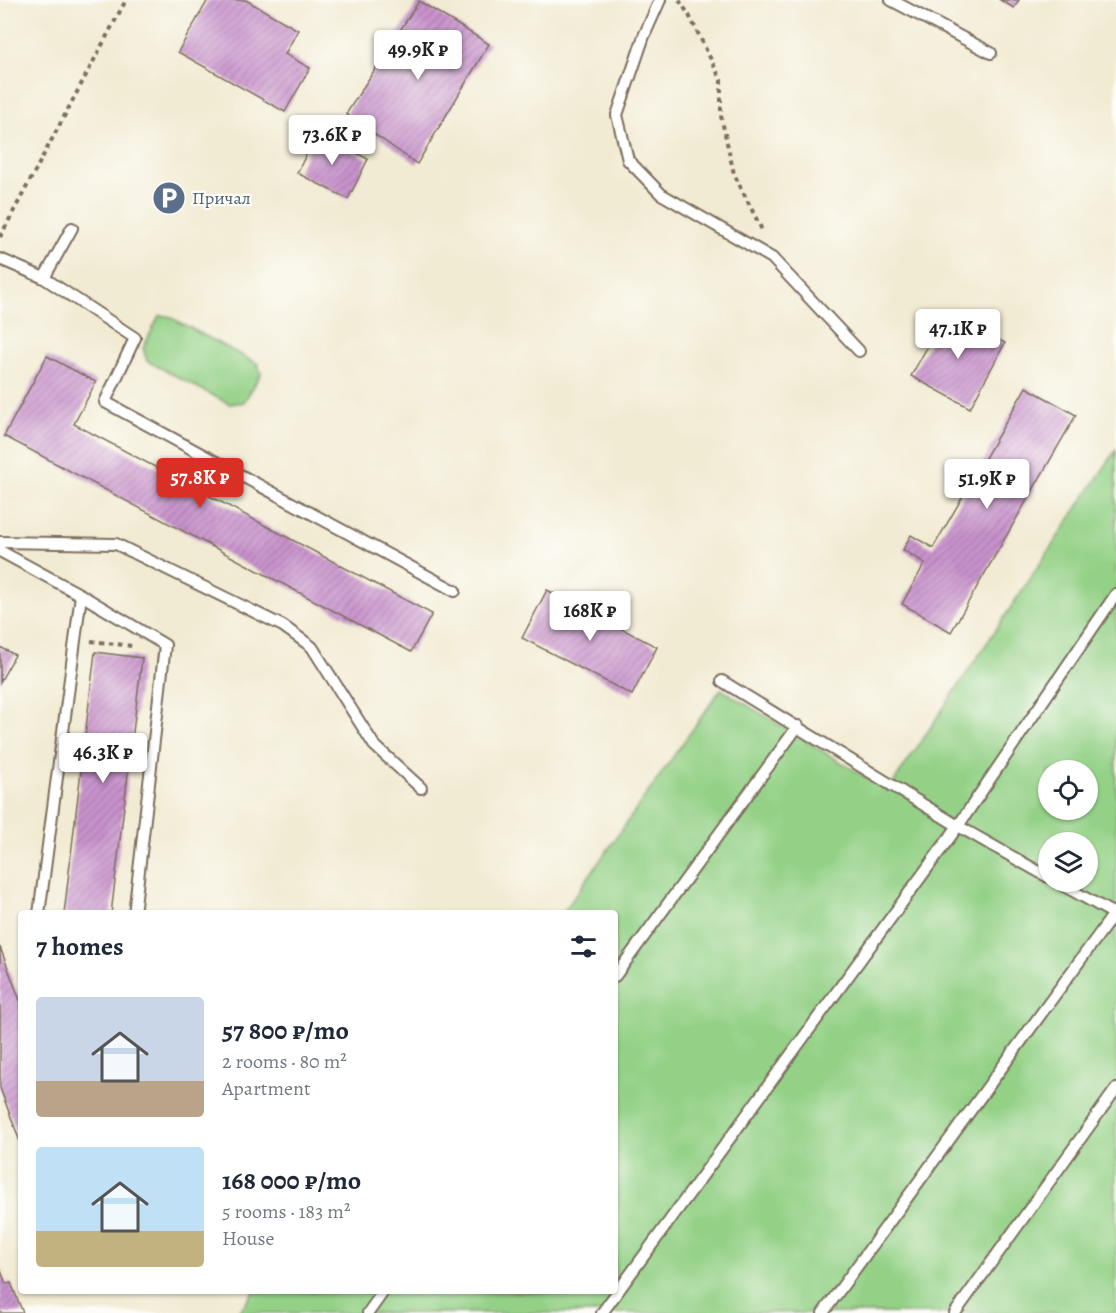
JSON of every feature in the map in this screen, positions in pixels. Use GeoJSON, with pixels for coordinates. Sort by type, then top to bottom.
{"type":"FeatureCollection","features":[{"type":"Feature","properties":{"kind":"lane"},"geometry":{"type":"LineString","coordinates":[[660,0],[644,36],[617,115],[627,160],[661,194],[772,258],[859,351]]}},
{"type":"Feature","properties":{"kind":"lane"},"geometry":{"type":"LineString","coordinates":[[891,0],[991,53]]}},
{"type":"Feature","properties":{"kind":"lane"},"geometry":{"type":"LineString","coordinates":[[44,278],[72,228]]}},
{"type":"Feature","properties":{"kind":"lane"},"geometry":{"type":"LineString","coordinates":[[0,259],[44,278],[135,338],[105,402],[455,591]]}},
{"type":"Feature","properties":{"kind":"lane"},"geometry":{"type":"LineString","coordinates":[[0,542],[116,544],[283,626],[312,647],[374,745],[421,788]]}},
{"type":"Feature","properties":{"kind":"lane"},"geometry":{"type":"LineString","coordinates":[[0,551],[81,595],[165,645],[134,910]]}},
{"type":"Feature","properties":{"kind":"lane"},"geometry":{"type":"LineString","coordinates":[[618,1291],[958,826],[1116,594]]}},
{"type":"Feature","properties":{"kind":"lane"},"geometry":{"type":"LineString","coordinates":[[40,910],[81,595]]}},
{"type":"Feature","properties":{"kind":"lane"},"geometry":{"type":"LineString","coordinates":[[722,681],[958,826],[1038,871]]}},
{"type":"Feature","properties":{"kind":"lane"},"geometry":{"type":"LineString","coordinates":[[618,972],[798,726]]}},
{"type":"Feature","properties":{"kind":"lane"},"geometry":{"type":"LineString","coordinates":[[823,1313],[1115,913],[1076,892]]}},
{"type":"Feature","properties":{"kind":"lane"},"geometry":{"type":"LineString","coordinates":[[955,1313],[1116,1089]]}},
{"type":"Feature","properties":{"kind":"lane"},"geometry":{"type":"LineString","coordinates":[[368,1313],[382,1294]]}},
{"type":"Feature","properties":{"kind":"lane"},"geometry":{"type":"LineString","coordinates":[[602,1313],[616,1294]]}},
{"type":"Feature","properties":{"kind":"path"},"geometry":{"type":"LineString","coordinates":[[0,237],[126,0]]}},
{"type":"Feature","properties":{"kind":"path"},"geometry":{"type":"LineString","coordinates":[[679,0],[689,15],[721,80],[721,116],[734,174],[761,226],[772,258]]}},
{"type":"Feature","properties":{"kind":"path"},"geometry":{"type":"LineString","coordinates":[[87,641],[140,647]]}},
{"type":"Feature","properties":{"kind":"green space"},"geometry":{"type":"Polygon","coordinates":[[[159,316],[168,316],[258,364],[261,374],[244,402],[229,404],[147,361],[143,348],[159,316]]]}},
{"type":"Feature","properties":{"kind":"green space"},"geometry":{"type":"Polygon","coordinates":[[[1116,450],[1116,1313],[238,1313],[252,1294],[618,1294],[618,910],[565,910],[721,689],[888,791],[1116,450]]]}},
{"type":"Feature","properties":{"kind":"building"},"geometry":{"type":"Polygon","coordinates":[[[208,0],[246,0],[298,30],[285,54],[310,68],[285,112],[178,52],[208,0]]]}},
{"type":"Feature","properties":{"kind":"building"},"geometry":{"type":"Polygon","coordinates":[[[1000,0],[1019,0],[1014,8],[1000,0]]]}},
{"type":"Feature","properties":{"kind":"building"},"geometry":{"type":"Polygon","coordinates":[[[419,1],[489,44],[417,164],[346,114],[419,1]]]}},
{"type":"Feature","properties":{"kind":"building"},"geometry":{"type":"Polygon","coordinates":[[[317,133],[368,159],[348,199],[297,173],[317,133]]]}},
{"type":"Feature","properties":{"kind":"building"},"geometry":{"type":"Polygon","coordinates":[[[947,312],[1005,343],[970,408],[911,376],[947,312]]]}},
{"type":"Feature","properties":{"kind":"building"},"geometry":{"type":"Polygon","coordinates":[[[47,356],[96,382],[74,424],[432,614],[411,652],[4,436],[47,356]]]}},
{"type":"Feature","properties":{"kind":"building"},"geometry":{"type":"Polygon","coordinates":[[[1026,387],[1076,415],[951,632],[902,604],[925,563],[903,550],[911,535],[933,548],[1026,387]]]}},
{"type":"Feature","properties":{"kind":"building"},"geometry":{"type":"Polygon","coordinates":[[[547,590],[657,647],[632,695],[522,638],[547,590]]]}},
{"type":"Feature","properties":{"kind":"building"},"geometry":{"type":"Polygon","coordinates":[[[0,647],[15,655],[0,682],[0,647]]]}},
{"type":"Feature","properties":{"kind":"building"},"geometry":{"type":"Polygon","coordinates":[[[95,652],[142,658],[111,910],[64,910],[95,652]]]}},
{"type":"Feature","properties":{"kind":"building"},"geometry":{"type":"Polygon","coordinates":[[[0,947],[18,995],[18,1136],[0,1088],[0,947]]]}},
{"type":"Feature","properties":{"kind":"building"},"geometry":{"type":"Polygon","coordinates":[[[0,1268],[6,1284],[11,1283],[23,1313],[0,1313],[0,1268]]]}},
{"type":"Feature","properties":{"kind":"place","name":"Причал"},"geometry":{"type":"Point","coordinates":[169,198]}}]}
